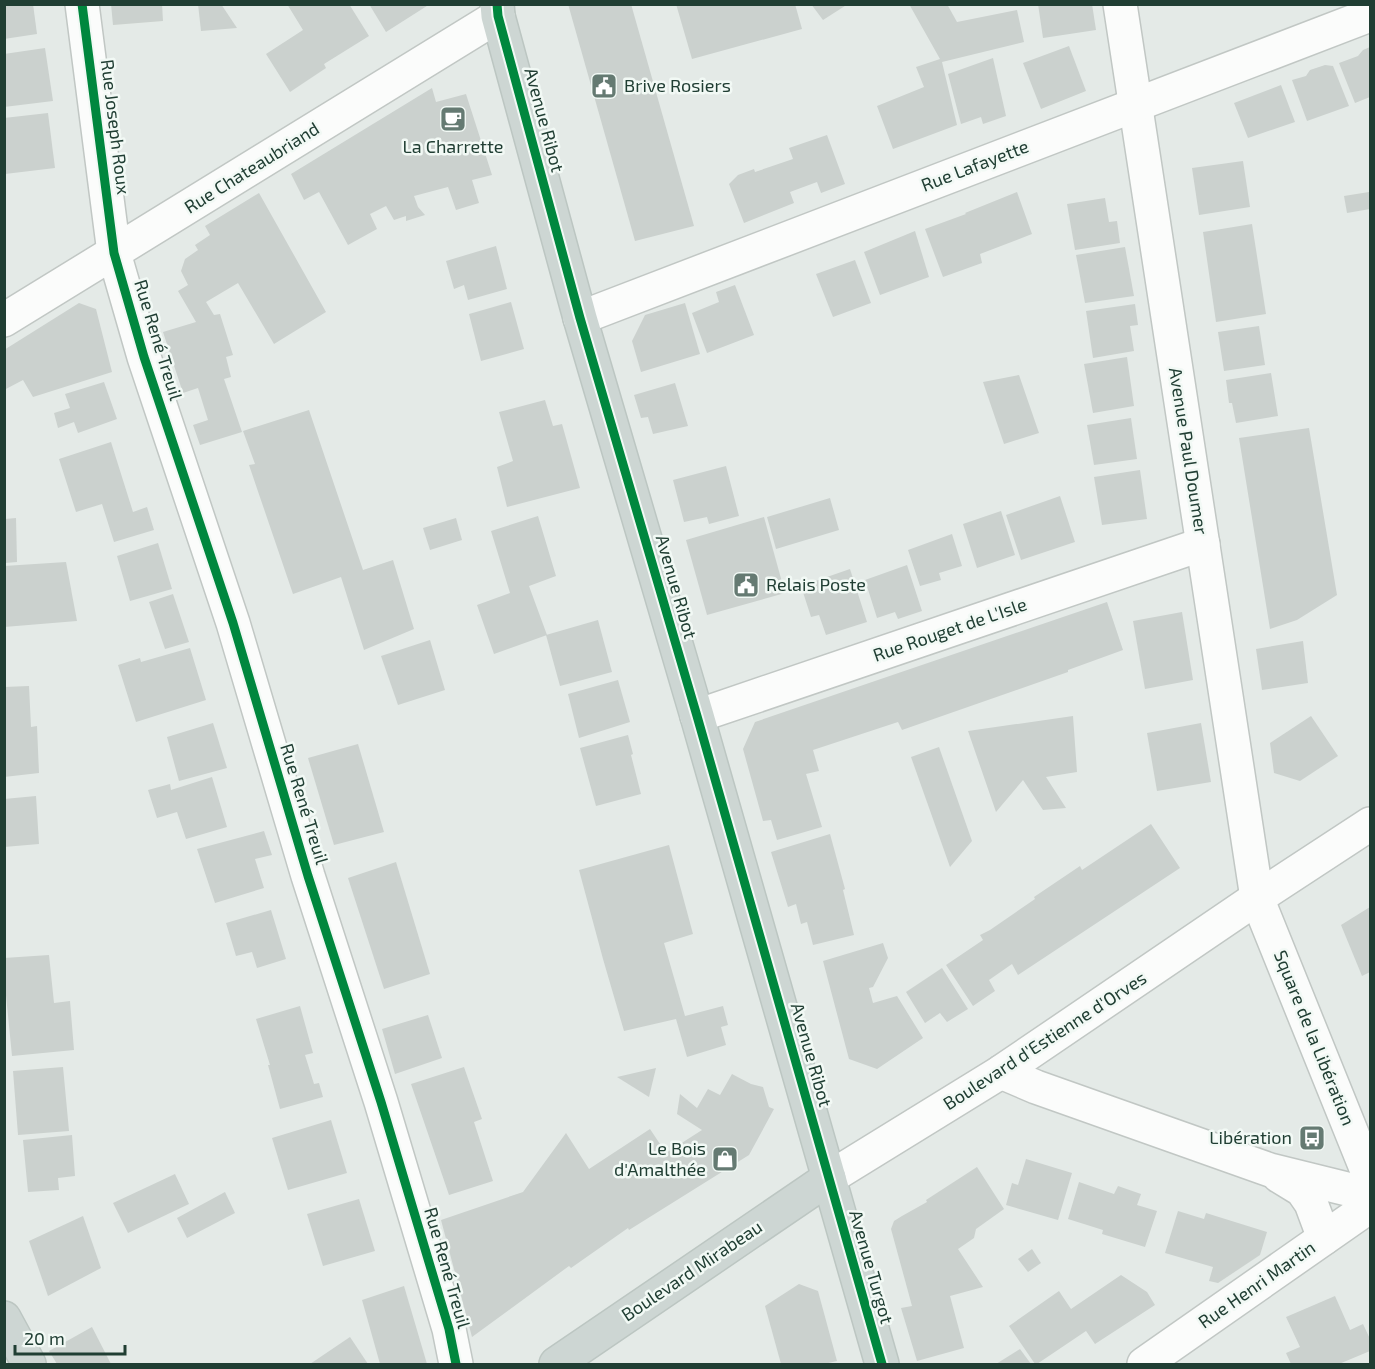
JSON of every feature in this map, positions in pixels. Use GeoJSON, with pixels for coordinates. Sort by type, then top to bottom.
{"type":"FeatureCollection","features":[{"type":"Feature","properties":{"kind":"main road","name":"Avenue Ribot"},"geometry":{"type":"LineString","coordinates":[[498,10],[580,318],[829,1178]]}},
{"type":"Feature","properties":{"kind":"main road","name":"Boulevard Mirabeau"},"geometry":{"type":"LineString","coordinates":[[556,1365],[829,1178]]}},
{"type":"Feature","properties":{"kind":"main road","name":"Avenue Turgot"},"geometry":{"type":"LineString","coordinates":[[829,1178],[882,1365]]}},
{"type":"Feature","properties":{"kind":"main road"},"geometry":{"type":"LineString","coordinates":[[4,1318],[29,1365]]}},
{"type":"Feature","properties":{"kind":"street","name":"Rue Joseph Roux"},"geometry":{"type":"LineString","coordinates":[[82,4],[114,254]]}},
{"type":"Feature","properties":{"kind":"street","name":"Avenue Paul Doumer"},"geometry":{"type":"LineString","coordinates":[[1120,4],[1257,898]]}},
{"type":"Feature","properties":{"kind":"street","name":"Rue Chateaubriand"},"geometry":{"type":"LineString","coordinates":[[4,320],[114,254],[498,10]]}},
{"type":"Feature","properties":{"kind":"street","name":"Rue Lafayette"},"geometry":{"type":"LineString","coordinates":[[580,318],[1371,15]]}},
{"type":"Feature","properties":{"kind":"street","name":"Rue René Treuil"},"geometry":{"type":"LineString","coordinates":[[114,254],[144,357],[233,623],[308,876],[381,1102],[449,1329],[456,1365]]}},
{"type":"Feature","properties":{"kind":"street","name":"Rue Rouget de L'Isle"},"geometry":{"type":"LineString","coordinates":[[697,716],[1203,544]]}},
{"type":"Feature","properties":{"kind":"street","name":"Boulevard d'Estienne d'Orves"},"geometry":{"type":"LineString","coordinates":[[829,1178],[1001,1072],[1257,898],[1371,824]]}},
{"type":"Feature","properties":{"kind":"street","name":"Square de la Libération"},"geometry":{"type":"LineString","coordinates":[[1257,898],[1371,1178]]}},
{"type":"Feature","properties":{"kind":"street"},"geometry":{"type":"LineString","coordinates":[[1001,1072],[1036,1087],[1270,1170],[1371,1197]]}},
{"type":"Feature","properties":{"kind":"street"},"geometry":{"type":"LineString","coordinates":[[1270,1170],[1302,1190],[1311,1203],[1324,1238]]}},
{"type":"Feature","properties":{"kind":"street","name":"Rue Henri Martin"},"geometry":{"type":"LineString","coordinates":[[1144,1365],[1371,1206]]}},
{"type":"Feature","properties":{"kind":"building"},"geometry":{"type":"Polygon","coordinates":[[[4,4],[33,4],[37,34],[4,39],[4,4]]]}},
{"type":"Feature","properties":{"kind":"building"},"geometry":{"type":"Polygon","coordinates":[[[111,4],[162,4],[163,21],[113,25],[111,4]]]}},
{"type":"Feature","properties":{"kind":"building"},"geometry":{"type":"Polygon","coordinates":[[[198,4],[221,4],[237,28],[201,31],[198,4]]]}},
{"type":"Feature","properties":{"kind":"building"},"geometry":{"type":"Polygon","coordinates":[[[287,4],[349,4],[369,36],[324,64],[326,68],[290,92],[266,54],[303,30],[287,4]]]}},
{"type":"Feature","properties":{"kind":"building"},"geometry":{"type":"Polygon","coordinates":[[[369,4],[430,4],[386,32],[369,4]]]}},
{"type":"Feature","properties":{"kind":"building"},"geometry":{"type":"Polygon","coordinates":[[[568,4],[631,4],[694,226],[635,241],[568,4]]]}},
{"type":"Feature","properties":{"kind":"building"},"geometry":{"type":"Polygon","coordinates":[[[676,4],[795,4],[802,29],[692,59],[676,4]]]}},
{"type":"Feature","properties":{"kind":"building"},"geometry":{"type":"Polygon","coordinates":[[[811,4],[848,4],[823,20],[811,4]]]}},
{"type":"Feature","properties":{"kind":"building"},"geometry":{"type":"Polygon","coordinates":[[[909,4],[947,4],[957,22],[1017,10],[1024,42],[942,62],[957,125],[893,149],[877,106],[924,87],[916,67],[940,59],[909,4]]]}},
{"type":"Feature","properties":{"kind":"building"},"geometry":{"type":"Polygon","coordinates":[[[1038,4],[1092,4],[1096,30],[1043,38],[1038,4]]]}},
{"type":"Feature","properties":{"kind":"building"},"geometry":{"type":"Polygon","coordinates":[[[1069,46],[1086,91],[1041,109],[1023,63],[1069,46]]]}},
{"type":"Feature","properties":{"kind":"building"},"geometry":{"type":"Polygon","coordinates":[[[1370,47],[1370,97],[1355,103],[1339,63],[1358,56],[1370,47]]]}},
{"type":"Feature","properties":{"kind":"building"},"geometry":{"type":"Polygon","coordinates":[[[45,48],[53,101],[4,107],[4,54],[45,48]]]}},
{"type":"Feature","properties":{"kind":"building"},"geometry":{"type":"Polygon","coordinates":[[[993,58],[1006,116],[983,124],[981,117],[961,124],[948,74],[993,58]]]}},
{"type":"Feature","properties":{"kind":"building"},"geometry":{"type":"Polygon","coordinates":[[[1325,65],[1333,66],[1349,106],[1307,121],[1292,80],[1306,76],[1310,70],[1325,65]]]}},
{"type":"Feature","properties":{"kind":"building"},"geometry":{"type":"Polygon","coordinates":[[[1281,85],[1295,122],[1248,138],[1234,103],[1281,85]]]}},
{"type":"Feature","properties":{"kind":"building"},"geometry":{"type":"Polygon","coordinates":[[[432,88],[436,102],[466,94],[492,175],[472,180],[479,203],[456,210],[448,187],[414,196],[418,207],[425,215],[406,221],[406,216],[394,220],[386,206],[370,214],[377,229],[348,245],[319,192],[304,200],[291,174],[432,88]]]}},
{"type":"Feature","properties":{"kind":"building"},"geometry":{"type":"Polygon","coordinates":[[[48,113],[55,168],[5,174],[4,118],[48,113]]]}},
{"type":"Feature","properties":{"kind":"building"},"geometry":{"type":"Polygon","coordinates":[[[827,135],[845,184],[821,193],[817,182],[790,192],[794,203],[744,223],[729,184],[738,175],[754,169],[755,172],[793,159],[789,148],[827,135]]]}},
{"type":"Feature","properties":{"kind":"building"},"geometry":{"type":"Polygon","coordinates":[[[1243,161],[1250,207],[1199,215],[1192,168],[1243,161]]]}},
{"type":"Feature","properties":{"kind":"building"},"geometry":{"type":"Polygon","coordinates":[[[1017,192],[1032,234],[980,254],[982,263],[943,277],[925,229],[1017,192]]]}},
{"type":"Feature","properties":{"kind":"building"},"geometry":{"type":"Polygon","coordinates":[[[1369,192],[1370,209],[1347,213],[1344,196],[1369,192]]]}},
{"type":"Feature","properties":{"kind":"building"},"geometry":{"type":"Polygon","coordinates":[[[259,193],[326,312],[274,344],[238,283],[206,302],[214,315],[220,314],[233,355],[226,357],[231,377],[224,379],[242,432],[200,445],[193,425],[208,420],[198,388],[183,393],[163,332],[196,322],[178,291],[188,285],[181,271],[185,259],[198,250],[195,245],[210,235],[205,226],[259,193]]]}},
{"type":"Feature","properties":{"kind":"building"},"geometry":{"type":"Polygon","coordinates":[[[1105,198],[1109,222],[1117,221],[1120,243],[1075,250],[1067,204],[1105,198]]]}},
{"type":"Feature","properties":{"kind":"building"},"geometry":{"type":"Polygon","coordinates":[[[1252,224],[1266,314],[1216,322],[1203,232],[1252,224]]]}},
{"type":"Feature","properties":{"kind":"building"},"geometry":{"type":"Polygon","coordinates":[[[915,231],[929,277],[880,295],[864,252],[915,231]]]}},
{"type":"Feature","properties":{"kind":"building"},"geometry":{"type":"Polygon","coordinates":[[[496,246],[507,289],[468,300],[464,285],[454,289],[446,261],[496,246]]]}},
{"type":"Feature","properties":{"kind":"building"},"geometry":{"type":"Polygon","coordinates":[[[1125,247],[1134,296],[1085,303],[1076,255],[1125,247]]]}},
{"type":"Feature","properties":{"kind":"building"},"geometry":{"type":"Polygon","coordinates":[[[855,260],[871,303],[833,317],[816,274],[855,260]]]}},
{"type":"Feature","properties":{"kind":"building"},"geometry":{"type":"Polygon","coordinates":[[[735,285],[754,335],[707,353],[692,313],[719,302],[716,292],[735,285]]]}},
{"type":"Feature","properties":{"kind":"building"},"geometry":{"type":"Polygon","coordinates":[[[511,302],[524,349],[481,361],[469,314],[511,302]]]}},
{"type":"Feature","properties":{"kind":"building"},"geometry":{"type":"Polygon","coordinates":[[[79,303],[96,309],[112,372],[33,397],[23,380],[4,390],[4,350],[79,303]]]}},
{"type":"Feature","properties":{"kind":"building"},"geometry":{"type":"Polygon","coordinates":[[[685,303],[700,354],[641,372],[632,341],[645,315],[685,303]]]}},
{"type":"Feature","properties":{"kind":"building"},"geometry":{"type":"Polygon","coordinates":[[[1135,304],[1138,325],[1130,326],[1134,351],[1093,358],[1086,311],[1135,304]]]}},
{"type":"Feature","properties":{"kind":"building"},"geometry":{"type":"Polygon","coordinates":[[[1259,326],[1265,365],[1224,371],[1218,332],[1259,326]]]}},
{"type":"Feature","properties":{"kind":"building"},"geometry":{"type":"Polygon","coordinates":[[[1127,357],[1134,406],[1093,413],[1084,364],[1127,357]]]}},
{"type":"Feature","properties":{"kind":"building"},"geometry":{"type":"Polygon","coordinates":[[[1271,373],[1278,416],[1236,423],[1232,403],[1229,403],[1226,380],[1271,373]]]}},
{"type":"Feature","properties":{"kind":"building"},"geometry":{"type":"Polygon","coordinates":[[[1019,375],[1039,433],[1004,444],[983,382],[1019,375]]]}},
{"type":"Feature","properties":{"kind":"building"},"geometry":{"type":"Polygon","coordinates":[[[104,382],[117,419],[78,433],[74,422],[58,428],[54,413],[70,408],[65,394],[104,382]]]}},
{"type":"Feature","properties":{"kind":"building"},"geometry":{"type":"Polygon","coordinates":[[[675,383],[688,426],[653,434],[648,417],[641,418],[634,395],[675,383]]]}},
{"type":"Feature","properties":{"kind":"building"},"geometry":{"type":"Polygon","coordinates":[[[545,400],[553,426],[562,424],[580,488],[507,507],[497,467],[513,461],[499,412],[545,400]]]}},
{"type":"Feature","properties":{"kind":"building"},"geometry":{"type":"Polygon","coordinates":[[[309,410],[363,570],[393,560],[414,629],[364,650],[341,577],[293,594],[249,465],[255,464],[243,431],[309,410]]]}},
{"type":"Feature","properties":{"kind":"building"},"geometry":{"type":"Polygon","coordinates":[[[1131,418],[1137,459],[1094,465],[1087,425],[1131,418]]]}},
{"type":"Feature","properties":{"kind":"building"},"geometry":{"type":"Polygon","coordinates":[[[1309,428],[1337,595],[1297,620],[1270,629],[1239,438],[1309,428]]]}},
{"type":"Feature","properties":{"kind":"building"},"geometry":{"type":"Polygon","coordinates":[[[111,442],[133,512],[147,507],[154,530],[114,542],[102,504],[76,512],[59,459],[111,442]]]}},
{"type":"Feature","properties":{"kind":"building"},"geometry":{"type":"Polygon","coordinates":[[[726,466],[739,516],[709,524],[707,517],[684,522],[673,480],[726,466]]]}},
{"type":"Feature","properties":{"kind":"building"},"geometry":{"type":"Polygon","coordinates":[[[1140,470],[1147,519],[1102,525],[1094,477],[1140,470]]]}},
{"type":"Feature","properties":{"kind":"building"},"geometry":{"type":"Polygon","coordinates":[[[1060,496],[1075,542],[1021,560],[1006,515],[1060,496]]]}},
{"type":"Feature","properties":{"kind":"building"},"geometry":{"type":"Polygon","coordinates":[[[830,498],[839,530],[776,549],[767,517],[830,498]]]}},
{"type":"Feature","properties":{"kind":"building"},"geometry":{"type":"Polygon","coordinates":[[[1001,511],[1015,555],[977,568],[963,524],[1001,511]]]}},
{"type":"Feature","properties":{"kind":"building"},"geometry":{"type":"Polygon","coordinates":[[[538,516],[556,576],[529,586],[547,635],[494,654],[477,605],[510,593],[491,531],[538,516]]]}},
{"type":"Feature","properties":{"kind":"building"},"geometry":{"type":"Polygon","coordinates":[[[764,517],[785,593],[707,615],[686,540],[764,517]]]}},
{"type":"Feature","properties":{"kind":"building"},"geometry":{"type":"Polygon","coordinates":[[[16,518],[17,562],[5,563],[5,519],[16,518]]]}},
{"type":"Feature","properties":{"kind":"building"},"geometry":{"type":"Polygon","coordinates":[[[456,518],[462,540],[430,550],[423,528],[456,518]]]}},
{"type":"Feature","properties":{"kind":"building"},"geometry":{"type":"Polygon","coordinates":[[[952,534],[962,566],[939,573],[941,580],[920,586],[908,550],[952,534]]]}},
{"type":"Feature","properties":{"kind":"building"},"geometry":{"type":"Polygon","coordinates":[[[158,543],[172,589],[130,601],[117,556],[158,543]]]}},
{"type":"Feature","properties":{"kind":"building"},"geometry":{"type":"Polygon","coordinates":[[[66,562],[77,621],[4,627],[4,566],[66,562]]]}},
{"type":"Feature","properties":{"kind":"building"},"geometry":{"type":"Polygon","coordinates":[[[907,565],[922,611],[898,619],[895,612],[877,618],[865,580],[907,565]]]}},
{"type":"Feature","properties":{"kind":"building"},"geometry":{"type":"Polygon","coordinates":[[[850,569],[867,622],[826,635],[819,615],[811,617],[801,586],[850,569]]]}},
{"type":"Feature","properties":{"kind":"building"},"geometry":{"type":"Polygon","coordinates":[[[173,594],[189,642],[165,649],[149,602],[173,594]]]}},
{"type":"Feature","properties":{"kind":"building"},"geometry":{"type":"Polygon","coordinates":[[[1107,602],[1123,650],[1068,670],[1068,672],[902,730],[898,722],[813,750],[819,771],[806,774],[822,827],[777,840],[771,820],[763,821],[743,749],[755,722],[1107,602]]]}},
{"type":"Feature","properties":{"kind":"building"},"geometry":{"type":"Polygon","coordinates":[[[1182,612],[1193,680],[1145,689],[1133,621],[1182,612]]]}},
{"type":"Feature","properties":{"kind":"building"},"geometry":{"type":"Polygon","coordinates":[[[598,620],[612,672],[560,686],[546,635],[598,620]]]}},
{"type":"Feature","properties":{"kind":"building"},"geometry":{"type":"Polygon","coordinates":[[[430,640],[445,690],[398,705],[381,656],[430,640]]]}},
{"type":"Feature","properties":{"kind":"building"},"geometry":{"type":"Polygon","coordinates":[[[1303,641],[1308,683],[1262,690],[1256,649],[1303,641]]]}},
{"type":"Feature","properties":{"kind":"building"},"geometry":{"type":"Polygon","coordinates":[[[190,648],[206,700],[136,722],[118,665],[140,658],[141,662],[190,648]]]}},
{"type":"Feature","properties":{"kind":"building"},"geometry":{"type":"Polygon","coordinates":[[[618,680],[630,722],[579,738],[568,694],[618,680]]]}},
{"type":"Feature","properties":{"kind":"building"},"geometry":{"type":"Polygon","coordinates":[[[29,686],[31,727],[37,726],[39,773],[4,777],[4,687],[29,686]]]}},
{"type":"Feature","properties":{"kind":"building"},"geometry":{"type":"Polygon","coordinates":[[[1073,716],[1077,772],[1046,777],[1066,808],[1043,810],[1023,780],[996,812],[968,731],[1073,716]]]}},
{"type":"Feature","properties":{"kind":"building"},"geometry":{"type":"Polygon","coordinates":[[[1311,716],[1338,756],[1300,781],[1274,773],[1270,743],[1311,716]]]}},
{"type":"Feature","properties":{"kind":"building"},"geometry":{"type":"Polygon","coordinates":[[[213,723],[227,768],[179,781],[167,737],[213,723]]]}},
{"type":"Feature","properties":{"kind":"building"},"geometry":{"type":"Polygon","coordinates":[[[1201,723],[1211,782],[1157,791],[1147,733],[1201,723]]]}},
{"type":"Feature","properties":{"kind":"building"},"geometry":{"type":"Polygon","coordinates":[[[628,735],[641,794],[596,806],[580,748],[628,735]]]}},
{"type":"Feature","properties":{"kind":"building"},"geometry":{"type":"Polygon","coordinates":[[[358,744],[384,832],[334,845],[308,758],[358,744]]]}},
{"type":"Feature","properties":{"kind":"building"},"geometry":{"type":"Polygon","coordinates":[[[939,747],[972,841],[950,867],[911,757],[939,747]]]}},
{"type":"Feature","properties":{"kind":"building"},"geometry":{"type":"Polygon","coordinates":[[[212,777],[227,827],[186,839],[177,812],[157,818],[148,790],[170,784],[171,790],[212,777]]]}},
{"type":"Feature","properties":{"kind":"building"},"geometry":{"type":"Polygon","coordinates":[[[36,796],[39,844],[4,847],[4,799],[36,796]]]}},
{"type":"Feature","properties":{"kind":"building"},"geometry":{"type":"Polygon","coordinates":[[[1151,824],[1180,868],[1018,975],[1012,964],[989,980],[995,991],[973,1006],[946,965],[983,940],[980,935],[1035,899],[1034,897],[1080,866],[1082,870],[1151,824]]]}},
{"type":"Feature","properties":{"kind":"building"},"geometry":{"type":"Polygon","coordinates":[[[264,831],[272,855],[255,859],[264,888],[215,903],[197,849],[264,831]]]}},
{"type":"Feature","properties":{"kind":"building"},"geometry":{"type":"Polygon","coordinates":[[[830,834],[845,889],[843,890],[854,935],[813,945],[807,922],[801,924],[796,904],[788,907],[771,852],[830,834]]]}},
{"type":"Feature","properties":{"kind":"building"},"geometry":{"type":"Polygon","coordinates":[[[669,845],[693,934],[664,943],[685,1016],[723,1006],[728,1025],[721,1027],[726,1045],[687,1057],[676,1019],[624,1031],[579,870],[669,845]]]}},
{"type":"Feature","properties":{"kind":"building"},"geometry":{"type":"Polygon","coordinates":[[[396,862],[430,974],[384,989],[348,878],[396,862]]]}},
{"type":"Feature","properties":{"kind":"building"},"geometry":{"type":"Polygon","coordinates":[[[1370,907],[1370,972],[1362,976],[1341,925],[1370,907]]]}},
{"type":"Feature","properties":{"kind":"building"},"geometry":{"type":"Polygon","coordinates":[[[271,910],[286,959],[257,968],[252,952],[236,956],[226,923],[271,910]]]}},
{"type":"Feature","properties":{"kind":"building"},"geometry":{"type":"Polygon","coordinates":[[[883,943],[888,958],[873,987],[869,988],[873,1003],[897,996],[923,1038],[877,1069],[849,1059],[823,961],[883,943]]]}},
{"type":"Feature","properties":{"kind":"building"},"geometry":{"type":"Polygon","coordinates":[[[49,955],[54,1003],[70,1001],[74,1050],[12,1056],[4,958],[49,955]]]}},
{"type":"Feature","properties":{"kind":"building"},"geometry":{"type":"Polygon","coordinates":[[[942,968],[968,1009],[947,1022],[940,1013],[925,1023],[906,992],[942,968]]]}},
{"type":"Feature","properties":{"kind":"building"},"geometry":{"type":"Polygon","coordinates":[[[300,1006],[313,1053],[305,1055],[314,1084],[319,1083],[323,1097],[280,1109],[256,1019],[300,1006]]]}},
{"type":"Feature","properties":{"kind":"building"},"geometry":{"type":"Polygon","coordinates":[[[428,1015],[442,1058],[395,1074],[382,1029],[428,1015]]]}},
{"type":"Feature","properties":{"kind":"building"},"geometry":{"type":"Polygon","coordinates":[[[63,1067],[69,1131],[18,1135],[13,1071],[63,1067]]]}},
{"type":"Feature","properties":{"kind":"building"},"geometry":{"type":"Polygon","coordinates":[[[464,1067],[482,1119],[474,1122],[493,1181],[449,1195],[411,1084],[464,1067]]]}},
{"type":"Feature","properties":{"kind":"building"},"geometry":{"type":"Polygon","coordinates":[[[656,1068],[649,1097],[617,1077],[656,1068]]]}},
{"type":"Feature","properties":{"kind":"building"},"geometry":{"type":"Polygon","coordinates":[[[732,1074],[751,1084],[763,1087],[769,1107],[774,1109],[749,1155],[629,1230],[628,1228],[571,1268],[569,1266],[472,1337],[441,1220],[523,1192],[566,1133],[589,1169],[650,1129],[666,1153],[702,1130],[677,1114],[680,1094],[697,1108],[708,1089],[720,1095],[732,1074]]]}},
{"type":"Feature","properties":{"kind":"building"},"geometry":{"type":"Polygon","coordinates":[[[331,1120],[347,1173],[288,1190],[272,1138],[331,1120]]]}},
{"type":"Feature","properties":{"kind":"building"},"geometry":{"type":"Polygon","coordinates":[[[72,1135],[75,1176],[58,1178],[59,1190],[28,1192],[23,1140],[72,1135]]]}},
{"type":"Feature","properties":{"kind":"building"},"geometry":{"type":"Polygon","coordinates":[[[1026,1159],[1072,1173],[1058,1220],[1006,1205],[1012,1183],[1018,1185],[1026,1159]]]}},
{"type":"Feature","properties":{"kind":"building"},"geometry":{"type":"Polygon","coordinates":[[[977,1167],[1004,1209],[976,1229],[974,1238],[958,1249],[983,1287],[950,1296],[964,1348],[917,1361],[901,1308],[912,1306],[891,1229],[894,1221],[927,1202],[926,1200],[977,1167]]]}},
{"type":"Feature","properties":{"kind":"building"},"geometry":{"type":"Polygon","coordinates":[[[175,1174],[189,1204],[128,1233],[113,1203],[175,1174]]]}},
{"type":"Feature","properties":{"kind":"building"},"geometry":{"type":"Polygon","coordinates":[[[1079,1182],[1114,1194],[1118,1186],[1141,1194],[1137,1205],[1157,1211],[1145,1247],[1102,1234],[1103,1230],[1068,1219],[1079,1182]]]}},
{"type":"Feature","properties":{"kind":"building"},"geometry":{"type":"Polygon","coordinates":[[[225,1192],[235,1213],[187,1238],[177,1218],[225,1192]]]}},
{"type":"Feature","properties":{"kind":"building"},"geometry":{"type":"Polygon","coordinates":[[[359,1199],[375,1251],[323,1266],[307,1214],[359,1199]]]}},
{"type":"Feature","properties":{"kind":"building"},"geometry":{"type":"Polygon","coordinates":[[[1178,1211],[1204,1219],[1206,1213],[1267,1232],[1260,1255],[1218,1283],[1209,1281],[1213,1267],[1165,1253],[1178,1211]]]}},
{"type":"Feature","properties":{"kind":"building"},"geometry":{"type":"Polygon","coordinates":[[[83,1216],[101,1268],[48,1296],[29,1241],[83,1216]]]}},
{"type":"Feature","properties":{"kind":"building"},"geometry":{"type":"Polygon","coordinates":[[[1032,1249],[1041,1263],[1028,1272],[1018,1259],[1032,1249]]]}},
{"type":"Feature","properties":{"kind":"building"},"geometry":{"type":"Polygon","coordinates":[[[1121,1275],[1147,1292],[1155,1305],[1095,1344],[1086,1331],[1035,1364],[1009,1326],[1059,1291],[1071,1309],[1121,1275]]]}},
{"type":"Feature","properties":{"kind":"building"},"geometry":{"type":"Polygon","coordinates":[[[799,1284],[818,1291],[837,1361],[824,1364],[781,1364],[765,1306],[799,1284]]]}},
{"type":"Feature","properties":{"kind":"building"},"geometry":{"type":"Polygon","coordinates":[[[404,1286],[427,1364],[380,1364],[362,1300],[404,1286]]]}},
{"type":"Feature","properties":{"kind":"building"},"geometry":{"type":"Polygon","coordinates":[[[1335,1296],[1350,1330],[1363,1324],[1370,1339],[1370,1351],[1339,1364],[1291,1364],[1286,1353],[1300,1347],[1286,1317],[1335,1296]]]}},
{"type":"Feature","properties":{"kind":"building"},"geometry":{"type":"Polygon","coordinates":[[[92,1327],[111,1364],[57,1364],[49,1351],[92,1327]]]}},
{"type":"Feature","properties":{"kind":"building"},"geometry":{"type":"Polygon","coordinates":[[[350,1337],[368,1364],[310,1364],[350,1337]]]}},
{"type":"Feature","properties":{"kind":"building"},"geometry":{"type":"Polygon","coordinates":[[[1020,1349],[1031,1364],[996,1364],[1020,1349]]]}},
{"type":"Feature","properties":{"kind":"cycle path"},"geometry":{"type":"LineString","coordinates":[[82,4],[114,253],[144,357],[233,623],[308,876],[381,1102],[449,1329],[456,1364]]}},
{"type":"Feature","properties":{"kind":"cycle path"},"geometry":{"type":"LineString","coordinates":[[497,4],[498,16],[580,318],[697,716],[882,1364]]}},
{"type":"Feature","properties":{"kind":"place","name":"Brive Rosiers"},"geometry":{"type":"Point","coordinates":[604,86]}},
{"type":"Feature","properties":{"kind":"place","name":"La Charrette"},"geometry":{"type":"Point","coordinates":[453,119]}},
{"type":"Feature","properties":{"kind":"place","name":"Relais Poste"},"geometry":{"type":"Point","coordinates":[746,585]}},
{"type":"Feature","properties":{"kind":"place","name":"Libération"},"geometry":{"type":"Point","coordinates":[1312,1138]}},
{"type":"Feature","properties":{"kind":"place","name":"Le Bois d'Amalthée"},"geometry":{"type":"Point","coordinates":[725,1159]}}]}
